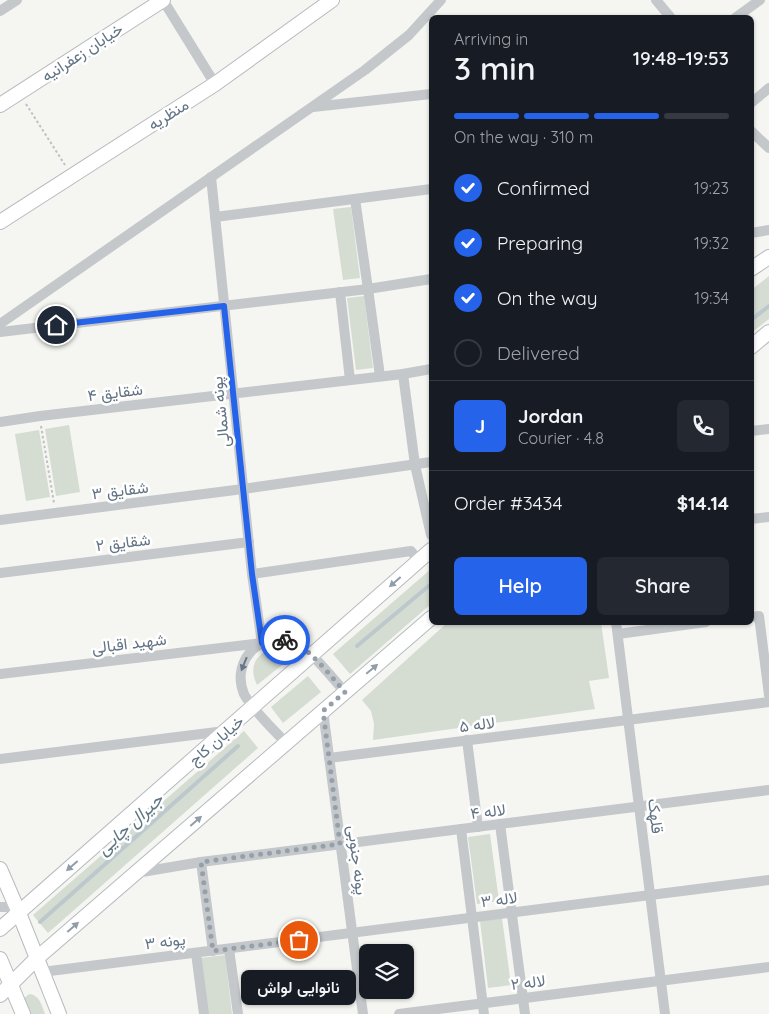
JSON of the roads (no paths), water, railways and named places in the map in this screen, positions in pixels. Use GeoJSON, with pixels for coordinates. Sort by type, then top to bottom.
{"type":"FeatureCollection","features":[{"type":"Feature","properties":{"kind":"main road","name":"خیابان زعفرانیه"},"geometry":{"type":"LineString","coordinates":[[1,102],[163,0]]}},
{"type":"Feature","properties":{"kind":"main road","name":"منظریه"},"geometry":{"type":"LineString","coordinates":[[0,222],[216,84],[332,0]]}},
{"type":"Feature","properties":{"kind":"main road"},"geometry":{"type":"LineString","coordinates":[[754,267],[769,257]]}},
{"type":"Feature","properties":{"kind":"main road"},"geometry":{"type":"LineString","coordinates":[[754,345],[767,334]]}},
{"type":"Feature","properties":{"kind":"main road","name":"خیابان کاج"},"geometry":{"type":"LineString","coordinates":[[0,929],[17,910],[225,732],[429,552]]}},
{"type":"Feature","properties":{"kind":"main road"},"geometry":{"type":"LineString","coordinates":[[0,995],[36,959],[429,620]]}},
{"type":"Feature","properties":{"kind":"main road"},"geometry":{"type":"LineString","coordinates":[[0,869],[59,1014]]}},
{"type":"Feature","properties":{"kind":"main road"},"geometry":{"type":"LineString","coordinates":[[0,959],[23,1014]]}},
{"type":"Feature","properties":{"kind":"street"},"geometry":{"type":"LineString","coordinates":[[0,11],[17,0]]}},
{"type":"Feature","properties":{"kind":"street"},"geometry":{"type":"LineString","coordinates":[[163,0],[216,84]]}},
{"type":"Feature","properties":{"kind":"street"},"geometry":{"type":"LineString","coordinates":[[0,324],[364,70],[409,35],[441,0]]}},
{"type":"Feature","properties":{"kind":"street"},"geometry":{"type":"LineString","coordinates":[[656,0],[668,15]]}},
{"type":"Feature","properties":{"kind":"street"},"geometry":{"type":"LineString","coordinates":[[739,15],[760,0]]}},
{"type":"Feature","properties":{"kind":"street"},"geometry":{"type":"LineString","coordinates":[[754,100],[769,88]]}},
{"type":"Feature","properties":{"kind":"street"},"geometry":{"type":"LineString","coordinates":[[312,107],[429,94]]}},
{"type":"Feature","properties":{"kind":"street"},"geometry":{"type":"LineString","coordinates":[[754,135],[767,146]]}},
{"type":"Feature","properties":{"kind":"street"},"geometry":{"type":"LineString","coordinates":[[754,146],[767,146]]}},
{"type":"Feature","properties":{"kind":"street","name":"پونه شمالی"},"geometry":{"type":"LineString","coordinates":[[211,177],[252,574],[262,643]]}},
{"type":"Feature","properties":{"kind":"street"},"geometry":{"type":"LineString","coordinates":[[215,217],[429,189]]}},
{"type":"Feature","properties":{"kind":"street"},"geometry":{"type":"LineString","coordinates":[[355,199],[380,376]]}},
{"type":"Feature","properties":{"kind":"street"},"geometry":{"type":"LineString","coordinates":[[754,232],[769,230]]}},
{"type":"Feature","properties":{"kind":"street"},"geometry":{"type":"LineString","coordinates":[[0,332],[368,289],[429,279]]}},
{"type":"Feature","properties":{"kind":"street"},"geometry":{"type":"LineString","coordinates":[[340,292],[350,380]]}},
{"type":"Feature","properties":{"kind":"street","name":"شقایق ۴"},"geometry":{"type":"LineString","coordinates":[[0,422],[429,370]]}},
{"type":"Feature","properties":{"kind":"street"},"geometry":{"type":"LineString","coordinates":[[403,374],[415,465],[429,526]]}},
{"type":"Feature","properties":{"kind":"street"},"geometry":{"type":"LineString","coordinates":[[754,431],[769,429]]}},
{"type":"Feature","properties":{"kind":"street","name":"شقایق ۳"},"geometry":{"type":"LineString","coordinates":[[0,520],[243,489],[429,462]]}},
{"type":"Feature","properties":{"kind":"street"},"geometry":{"type":"LineString","coordinates":[[754,519],[769,517]]}},
{"type":"Feature","properties":{"kind":"street","name":"شقایق ۲"},"geometry":{"type":"LineString","coordinates":[[0,573],[249,542]]}},
{"type":"Feature","properties":{"kind":"street"},"geometry":{"type":"LineString","coordinates":[[252,574],[411,551],[419,561]]}},
{"type":"Feature","properties":{"kind":"street"},"geometry":{"type":"LineString","coordinates":[[755,616],[769,695]]}},
{"type":"Feature","properties":{"kind":"street","name":"قلهک"},"geometry":{"type":"LineString","coordinates":[[616,625],[665,1014]]}},
{"type":"Feature","properties":{"kind":"street"},"geometry":{"type":"LineString","coordinates":[[618,634],[684,625]]}},
{"type":"Feature","properties":{"kind":"street","name":"شهید اقبالی"},"geometry":{"type":"LineString","coordinates":[[0,674],[262,643],[277,639],[290,640],[301,646],[312,655],[345,692]]}},
{"type":"Feature","properties":{"kind":"street"},"geometry":{"type":"LineString","coordinates":[[262,643],[254,648],[245,658],[241,670],[241,683],[245,695],[253,707],[286,743]]}},
{"type":"Feature","properties":{"kind":"street","name":"لاله ۵"},"geometry":{"type":"LineString","coordinates":[[329,758],[769,702]]}},
{"type":"Feature","properties":{"kind":"street","name":"پونه جنوبی"},"geometry":{"type":"LineString","coordinates":[[323,711],[362,1014]]}},
{"type":"Feature","properties":{"kind":"street"},"geometry":{"type":"LineString","coordinates":[[0,759],[225,732]]}},
{"type":"Feature","properties":{"kind":"street"},"geometry":{"type":"LineString","coordinates":[[467,740],[478,827]]}},
{"type":"Feature","properties":{"kind":"street","name":"لاله ۴"},"geometry":{"type":"LineString","coordinates":[[136,873],[201,862],[769,790]]}},
{"type":"Feature","properties":{"kind":"street"},"geometry":{"type":"LineString","coordinates":[[500,824],[525,1014]]}},
{"type":"Feature","properties":{"kind":"street"},"geometry":{"type":"LineString","coordinates":[[460,829],[484,1009]]}},
{"type":"Feature","properties":{"kind":"street"},"geometry":{"type":"LineString","coordinates":[[201,862],[213,951]]}},
{"type":"Feature","properties":{"kind":"street","name":"لاله ۳"},"geometry":{"type":"LineString","coordinates":[[352,933],[769,880]]}},
{"type":"Feature","properties":{"kind":"street"},"geometry":{"type":"LineString","coordinates":[[0,907],[17,910]]}},
{"type":"Feature","properties":{"kind":"street","name":"پونه ۳"},"geometry":{"type":"LineString","coordinates":[[42,972],[352,933]]}},
{"type":"Feature","properties":{"kind":"street"},"geometry":{"type":"LineString","coordinates":[[229,948],[238,1014]]}},
{"type":"Feature","properties":{"kind":"street"},"geometry":{"type":"LineString","coordinates":[[196,953],[204,1014]]}},
{"type":"Feature","properties":{"kind":"street","name":"لاله ۲"},"geometry":{"type":"LineString","coordinates":[[399,1014],[484,1009],[523,998],[769,967]]}},
{"type":"Feature","properties":{"kind":"waterway","name":"جیرال چایی"},"geometry":{"type":"LineString","coordinates":[[754,318],[769,306]]}},
{"type":"Feature","properties":{"kind":"waterway","name":"جیرال چایی"},"geometry":{"type":"LineString","coordinates":[[357,646],[429,586]]}},
{"type":"Feature","properties":{"kind":"waterway","name":"جیرال چایی"},"geometry":{"type":"LineString","coordinates":[[40,922],[238,746]]}},
{"type":"Feature","properties":{"kind":"place","name":"نانوایی لواش"},"geometry":{"type":"Point","coordinates":[299,940]}}]}
